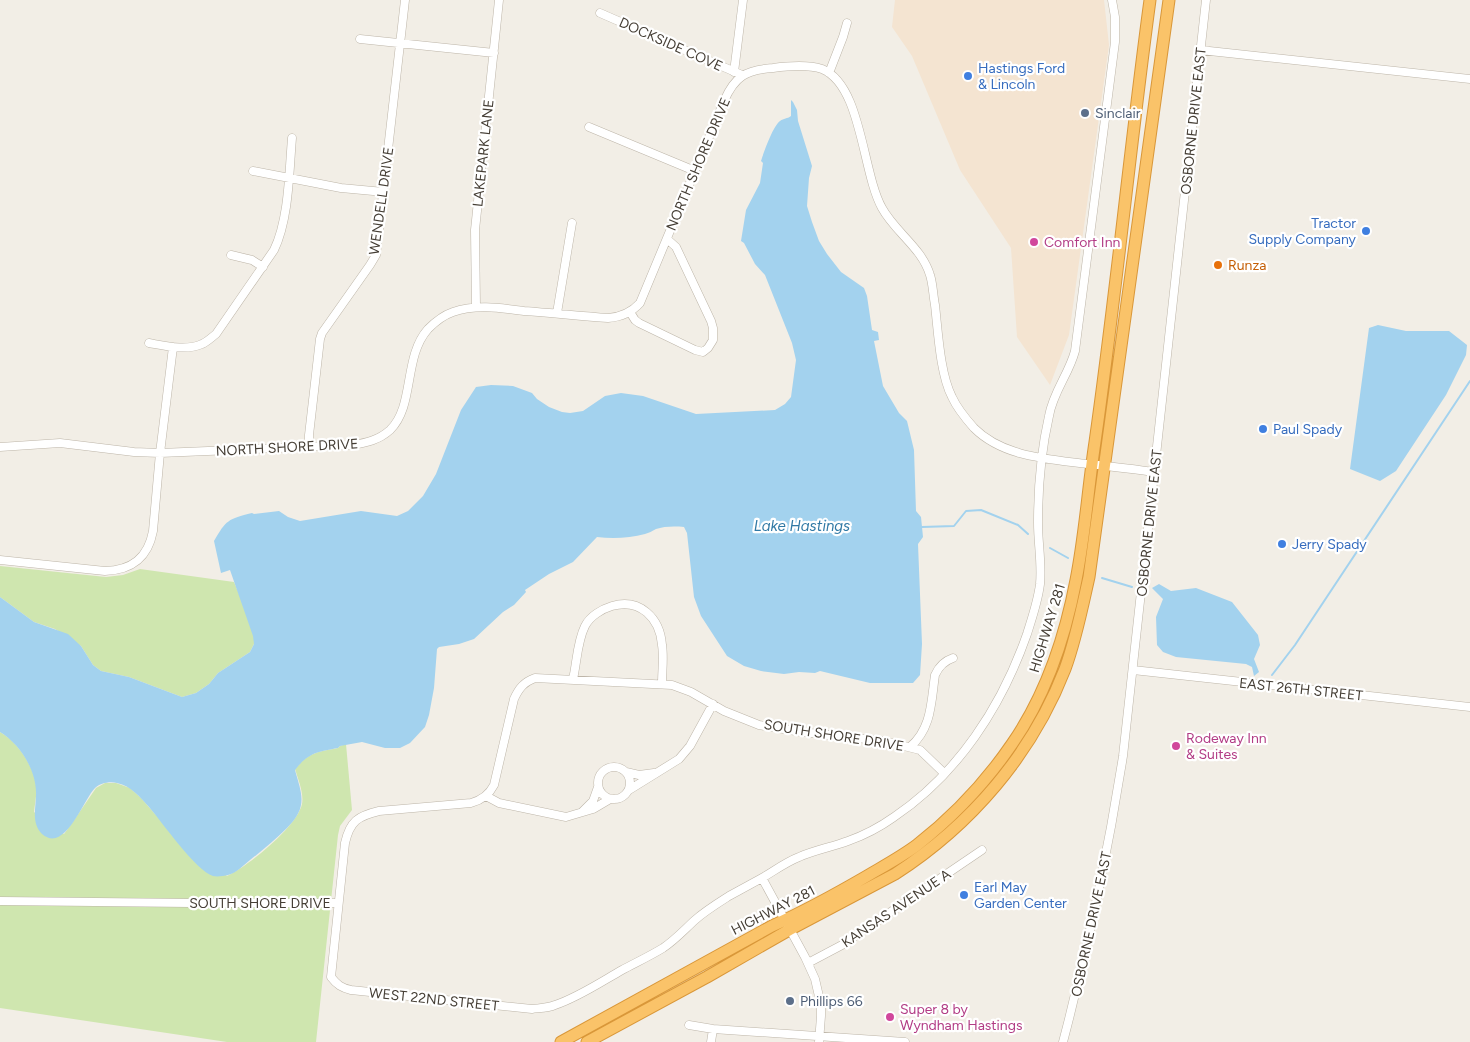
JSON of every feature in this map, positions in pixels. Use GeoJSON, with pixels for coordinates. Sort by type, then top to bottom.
{"type":"FeatureCollection","features":[{"type":"Feature","properties":{"kind":"highway","name":"HIGHWAY 281"},"geometry":{"type":"LineString","coordinates":[[587,1042],[707,977],[787,925],[915,847],[970,797],[1013,744],[1041,694],[1053,666],[1078,573],[1150,0]]}},
{"type":"Feature","properties":{"kind":"highway","name":"HIGHWAY 281"},"geometry":{"type":"LineString","coordinates":[[561,1042],[787,925],[887,878],[912,863],[963,822],[997,786],[1044,715],[1073,645],[1089,577],[1160,73],[1168,0]]}},
{"type":"Feature","properties":{"kind":"street","name":"WENDELL DRIVE"},"geometry":{"type":"LineString","coordinates":[[309,446],[320,339],[374,261],[376,255],[405,0]]}},
{"type":"Feature","properties":{"kind":"street","name":"LAKEPARK LANE"},"geometry":{"type":"LineString","coordinates":[[476,307],[475,230],[499,0]]}},
{"type":"Feature","properties":{"kind":"street"},"geometry":{"type":"LineString","coordinates":[[734,72],[743,0]]}},
{"type":"Feature","properties":{"kind":"street","name":"WEST 22ND STREET"},"geometry":{"type":"LineString","coordinates":[[338,903],[332,977],[338,985],[349,989],[519,1008],[532,1009],[554,1006],[662,948],[719,902],[800,856],[849,841],[878,828],[912,804],[931,787],[972,741],[994,708],[1012,673],[1029,627],[1040,586],[1038,506],[1042,458],[1054,395],[1070,367],[1075,351],[1115,42],[1115,17],[1112,0]]}},
{"type":"Feature","properties":{"kind":"street","name":"OSBORNE DRIVE EAST"},"geometry":{"type":"LineString","coordinates":[[1063,1042],[1088,942],[1106,856],[1123,756],[1206,0]]}},
{"type":"Feature","properties":{"kind":"street","name":"DOCKSIDE COVE"},"geometry":{"type":"LineString","coordinates":[[600,13],[742,75]]}},
{"type":"Feature","properties":{"kind":"street"},"geometry":{"type":"LineString","coordinates":[[829,73],[847,23]]}},
{"type":"Feature","properties":{"kind":"street"},"geometry":{"type":"LineString","coordinates":[[360,39],[494,53]]}},
{"type":"Feature","properties":{"kind":"street"},"geometry":{"type":"LineString","coordinates":[[1200,50],[1470,79]]}},
{"type":"Feature","properties":{"kind":"street"},"geometry":{"type":"LineString","coordinates":[[742,75],[766,68],[805,66],[822,69],[840,84],[848,97],[854,113],[871,177],[881,206],[886,216],[926,265],[932,284],[944,372],[952,398],[974,428],[993,443],[1015,452],[1042,458],[1154,472]]}},
{"type":"Feature","properties":{"kind":"street","name":"NORTH SHORE DRIVE"},"geometry":{"type":"LineString","coordinates":[[0,447],[60,443],[134,452],[160,452],[352,446],[373,441],[390,430],[401,412],[412,360],[420,340],[434,323],[451,312],[476,307],[617,318],[630,312],[640,303],[728,91],[742,75]]}},
{"type":"Feature","properties":{"kind":"street"},"geometry":{"type":"LineString","coordinates":[[589,127],[695,171]]}},
{"type":"Feature","properties":{"kind":"street"},"geometry":{"type":"LineString","coordinates":[[150,343],[188,348],[203,344],[216,334],[274,250],[283,225],[292,138]]}},
{"type":"Feature","properties":{"kind":"street"},"geometry":{"type":"LineString","coordinates":[[253,171],[341,188],[384,192]]}},
{"type":"Feature","properties":{"kind":"street"},"geometry":{"type":"LineString","coordinates":[[557,314],[572,223]]}},
{"type":"Feature","properties":{"kind":"street","name":"NORTH SHORE DRIVE"},"geometry":{"type":"LineString","coordinates":[[630,312],[639,323],[695,350],[702,352],[708,348],[713,340],[711,321],[701,298],[676,247],[667,239]]}},
{"type":"Feature","properties":{"kind":"street"},"geometry":{"type":"LineString","coordinates":[[231,256],[252,260],[262,267]]}},
{"type":"Feature","properties":{"kind":"street"},"geometry":{"type":"LineString","coordinates":[[0,560],[105,571],[122,569],[137,562],[143,555],[152,539],[160,452],[173,347]]}},
{"type":"Feature","properties":{"kind":"street"},"geometry":{"type":"LineString","coordinates":[[574,679],[584,626],[597,613],[606,608],[634,604],[650,615],[660,634],[662,644],[662,684]]}},
{"type":"Feature","properties":{"kind":"street"},"geometry":{"type":"LineString","coordinates":[[910,747],[917,741],[926,726],[938,668],[946,660],[953,658]]}},
{"type":"Feature","properties":{"kind":"street","name":"EAST 26TH STREET"},"geometry":{"type":"LineString","coordinates":[[1133,670],[1470,707]]}},
{"type":"Feature","properties":{"kind":"street","name":"SOUTH SHORE DRIVE"},"geometry":{"type":"LineString","coordinates":[[0,901],[191,904],[338,903],[347,834],[350,828],[364,815],[379,811],[471,803],[486,796],[494,785],[514,699],[521,686],[527,681],[536,678],[662,684],[683,688],[724,711],[759,725],[801,732],[884,741],[920,750],[944,773]]}},
{"type":"Feature","properties":{"kind":"street"},"geometry":{"type":"LineString","coordinates":[[486,796],[499,802],[557,816],[566,817],[593,809],[610,799],[620,798],[629,790],[686,753],[714,704]]}},
{"type":"Feature","properties":{"kind":"street"},"geometry":{"type":"LineString","coordinates":[[581,813],[593,800],[598,787],[599,777],[606,769],[617,767],[626,772],[639,775],[654,773]]}},
{"type":"Feature","properties":{"kind":"street"},"geometry":{"type":"LineString","coordinates":[[626,772],[630,780],[629,790]]}},
{"type":"Feature","properties":{"kind":"street"},"geometry":{"type":"LineString","coordinates":[[598,787],[602,794],[610,799]]}},
{"type":"Feature","properties":{"kind":"street","name":"KANSAS AVENUE A"},"geometry":{"type":"LineString","coordinates":[[808,963],[842,945],[982,850]]}},
{"type":"Feature","properties":{"kind":"street"},"geometry":{"type":"LineString","coordinates":[[762,878],[808,963],[815,980],[821,1005],[819,1039]]}},
{"type":"Feature","properties":{"kind":"street"},"geometry":{"type":"LineString","coordinates":[[689,1025],[819,1039],[905,1042]]}},
{"type":"Feature","properties":{"kind":"street"},"geometry":{"type":"LineString","coordinates":[[711,1042],[713,1029]]}},
{"type":"Feature","properties":{"kind":"shaded area"},"geometry":{"type":"Polygon","coordinates":[[[895,0],[1104,0],[1109,45],[1069,335],[1050,385],[1017,337],[1011,248],[960,170],[912,56],[892,27],[895,0]]]}},
{"type":"Feature","properties":{"kind":"green space"},"geometry":{"type":"Polygon","coordinates":[[[0,566],[106,577],[123,575],[140,569],[234,582],[254,636],[254,644],[250,652],[218,673],[209,684],[196,693],[182,697],[129,677],[101,671],[93,665],[81,646],[55,629],[34,622],[0,597],[0,566]]]}},
{"type":"Feature","properties":{"kind":"green space"},"geometry":{"type":"Polygon","coordinates":[[[0,732],[17,746],[33,773],[36,788],[34,812],[64,834],[96,788],[105,783],[116,783],[130,788],[155,814],[227,876],[259,855],[291,824],[302,804],[302,795],[295,769],[300,763],[309,756],[346,744],[352,810],[340,826],[338,835],[316,1042],[227,1042],[0,1008],[0,732]]]}},
{"type":"Feature","properties":{"kind":"water","name":"Lake Hastings"},"geometry":{"type":"Polygon","coordinates":[[[791,100],[797,110],[798,121],[812,166],[807,206],[812,222],[819,241],[841,272],[864,288],[872,330],[878,332],[879,340],[874,341],[883,386],[899,413],[907,421],[914,450],[916,511],[921,517],[923,537],[918,544],[922,644],[920,675],[913,683],[870,683],[820,671],[815,673],[799,672],[784,674],[761,671],[744,666],[727,656],[701,616],[694,597],[687,533],[684,527],[663,527],[645,534],[627,537],[597,537],[573,562],[549,574],[525,590],[526,592],[514,605],[503,612],[474,639],[437,649],[434,688],[429,715],[425,727],[410,743],[400,748],[385,748],[362,742],[340,746],[309,756],[300,764],[295,770],[302,800],[301,807],[294,821],[278,837],[234,873],[213,876],[206,872],[189,856],[139,796],[131,789],[114,782],[97,786],[90,794],[73,823],[58,837],[50,838],[42,834],[35,820],[36,786],[34,777],[20,751],[0,732],[0,597],[34,622],[68,634],[81,646],[93,665],[101,671],[129,677],[182,697],[196,693],[209,684],[218,673],[250,652],[254,644],[253,636],[230,570],[221,573],[214,541],[225,524],[228,521],[252,513],[279,511],[288,517],[300,521],[361,511],[397,516],[408,511],[423,496],[436,474],[461,410],[476,387],[491,385],[513,386],[532,393],[549,407],[570,413],[583,411],[605,396],[621,393],[643,396],[696,414],[775,410],[785,404],[791,397],[796,360],[792,343],[765,275],[755,264],[744,243],[741,241],[746,210],[760,183],[763,163],[761,161],[764,152],[777,124],[791,116],[791,100]]]}},
{"type":"Feature","properties":{"kind":"water"},"geometry":{"type":"Polygon","coordinates":[[[1378,325],[1406,331],[1449,331],[1467,345],[1466,355],[1446,395],[1396,471],[1380,481],[1350,469],[1369,328],[1378,325]]]}},
{"type":"Feature","properties":{"kind":"water"},"geometry":{"type":"Polygon","coordinates":[[[1159,584],[1171,591],[1196,588],[1232,602],[1258,635],[1260,645],[1254,659],[1259,672],[1254,676],[1252,667],[1246,664],[1176,657],[1163,652],[1157,645],[1156,617],[1163,599],[1152,588],[1159,584]]]}},
{"type":"Feature","properties":{"kind":"waterway"},"geometry":{"type":"LineString","coordinates":[[1272,675],[1295,645],[1470,381]]}},
{"type":"Feature","properties":{"kind":"waterway"},"geometry":{"type":"LineString","coordinates":[[922,527],[954,526],[966,511],[981,510],[1018,525],[1028,534]]}},
{"type":"Feature","properties":{"kind":"waterway"},"geometry":{"type":"LineString","coordinates":[[1050,548],[1068,558]]}},
{"type":"Feature","properties":{"kind":"waterway"},"geometry":{"type":"LineString","coordinates":[[1102,578],[1132,587]]}},
{"type":"Feature","properties":{"kind":"place","name":"Hastings Ford & Lincoln"},"geometry":{"type":"Point","coordinates":[968,76]}},
{"type":"Feature","properties":{"kind":"place","name":"Sinclair"},"geometry":{"type":"Point","coordinates":[1085,113]}},
{"type":"Feature","properties":{"kind":"place","name":"Tractor Supply Company"},"geometry":{"type":"Point","coordinates":[1366,231]}},
{"type":"Feature","properties":{"kind":"place","name":"Comfort Inn"},"geometry":{"type":"Point","coordinates":[1034,242]}},
{"type":"Feature","properties":{"kind":"place","name":"Runza"},"geometry":{"type":"Point","coordinates":[1218,265]}},
{"type":"Feature","properties":{"kind":"place","name":"Paul Spady"},"geometry":{"type":"Point","coordinates":[1263,429]}},
{"type":"Feature","properties":{"kind":"place","name":"Jerry Spady"},"geometry":{"type":"Point","coordinates":[1282,544]}},
{"type":"Feature","properties":{"kind":"place","name":"Rodeway Inn & Suites"},"geometry":{"type":"Point","coordinates":[1176,746]}},
{"type":"Feature","properties":{"kind":"place","name":"Earl May Garden Center"},"geometry":{"type":"Point","coordinates":[964,895]}},
{"type":"Feature","properties":{"kind":"place","name":"Phillips 66"},"geometry":{"type":"Point","coordinates":[790,1001]}},
{"type":"Feature","properties":{"kind":"place","name":"Super 8 by Wyndham Hastings"},"geometry":{"type":"Point","coordinates":[890,1017]}}]}
